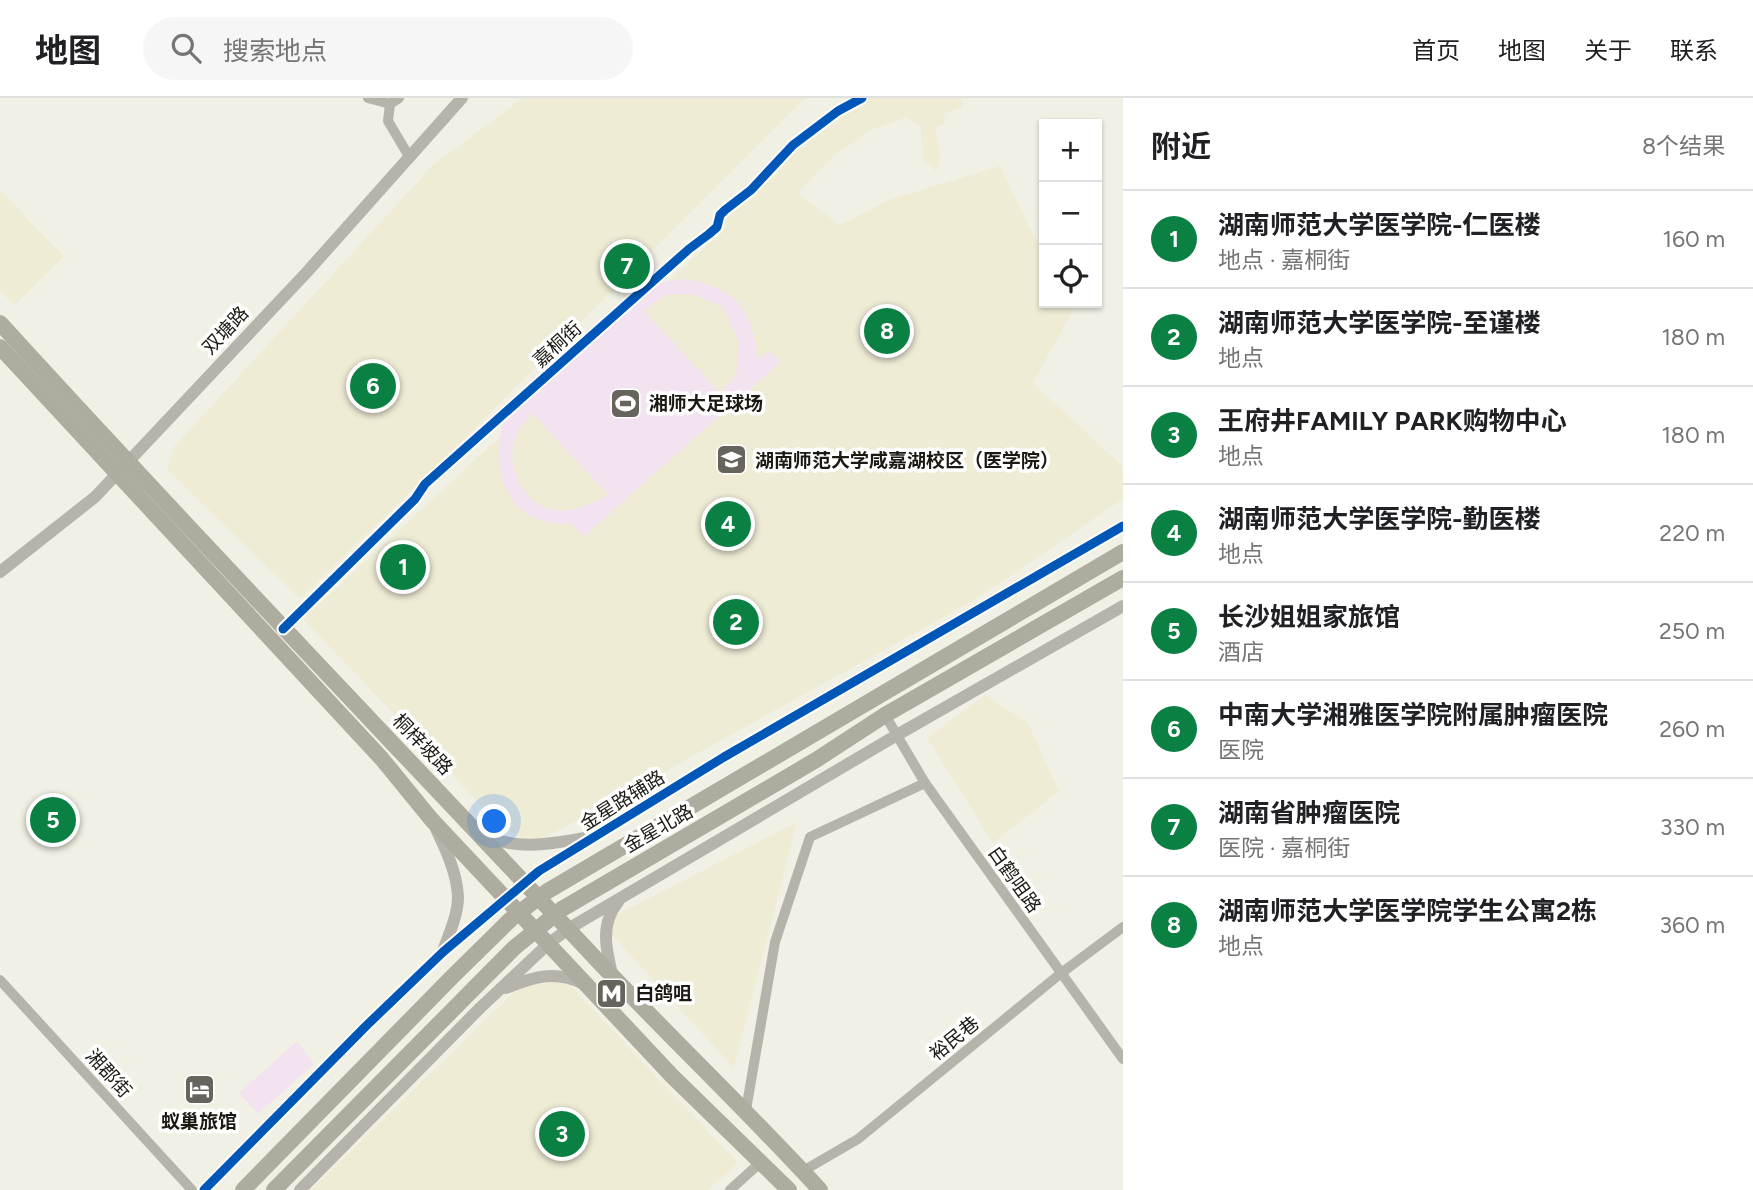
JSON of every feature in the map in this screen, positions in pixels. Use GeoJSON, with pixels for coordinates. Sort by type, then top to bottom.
{"type":"FeatureCollection","features":[{"type":"Feature","properties":{"kind":"main road","name":"桐梓坡路"},"geometry":{"type":"LineString","coordinates":[[0,323],[122,467],[431,819],[672,1076],[789,1190]]}},
{"type":"Feature","properties":{"kind":"main road","name":"桐梓坡路"},"geometry":{"type":"LineString","coordinates":[[0,347],[283,629],[820,1190]]}},
{"type":"Feature","properties":{"kind":"main road","name":"金星北路"},"geometry":{"type":"LineString","coordinates":[[243,1190],[452,977],[539,897],[1123,552]]}},
{"type":"Feature","properties":{"kind":"main road","name":"金星北路"},"geometry":{"type":"LineString","coordinates":[[274,1190],[454,1007],[535,930],[555,915],[816,760],[885,715],[1123,578]]}},
{"type":"Feature","properties":{"kind":"street"},"geometry":{"type":"LineString","coordinates":[[368,98],[394,101],[388,121],[410,158]]}},
{"type":"Feature","properties":{"kind":"street","name":"双塘路"},"geometry":{"type":"LineString","coordinates":[[0,572],[95,497],[410,158],[462,98]]}},
{"type":"Feature","properties":{"kind":"street","name":"嘉桐街"},"geometry":{"type":"LineString","coordinates":[[283,629],[415,499],[425,484],[717,227],[720,215],[751,190],[786,152],[817,127],[862,98]]}},
{"type":"Feature","properties":{"kind":"street","name":"金星路辅路"},"geometry":{"type":"LineString","coordinates":[[204,1190],[366,1026],[443,952],[524,882],[724,757],[1123,526]]}},
{"type":"Feature","properties":{"kind":"street"},"geometry":{"type":"LineString","coordinates":[[300,1190],[499,990],[568,929],[897,735],[1123,606]]}},
{"type":"Feature","properties":{"kind":"street","name":"白鹤咀路"},"geometry":{"type":"LineString","coordinates":[[885,715],[925,783],[1123,1059]]}},
{"type":"Feature","properties":{"kind":"street"},"geometry":{"type":"LineString","coordinates":[[746,1110],[775,942],[810,837],[925,783]]}},
{"type":"Feature","properties":{"kind":"street"},"geometry":{"type":"LineString","coordinates":[[431,819],[450,858],[458,898],[443,952]]}},
{"type":"Feature","properties":{"kind":"street"},"geometry":{"type":"LineString","coordinates":[[479,834],[514,845],[556,843],[597,835]]}},
{"type":"Feature","properties":{"kind":"street"},"geometry":{"type":"LineString","coordinates":[[612,975],[605,947],[606,925],[611,911],[621,898]]}},
{"type":"Feature","properties":{"kind":"street","name":"裕民巷"},"geometry":{"type":"LineString","coordinates":[[803,1171],[858,1139],[1123,926]]}},
{"type":"Feature","properties":{"kind":"street"},"geometry":{"type":"LineString","coordinates":[[499,990],[530,978],[553,974],[572,978],[586,985]]}},
{"type":"Feature","properties":{"kind":"street","name":"湘郡街"},"geometry":{"type":"LineString","coordinates":[[0,980],[192,1190]]}},
{"type":"Feature","properties":{"kind":"street"},"geometry":{"type":"LineString","coordinates":[[730,1190],[761,1162]]}},
{"type":"Feature","properties":{"kind":"shaded area"},"geometry":{"type":"Polygon","coordinates":[[[523,98],[805,98],[300,599],[167,469],[173,448],[433,165],[523,98]]]}},
{"type":"Feature","properties":{"kind":"shaded area","name":"湖南师范大学咸嘉湖校区（医学院）"},"geometry":{"type":"Polygon","coordinates":[[[864,98],[962,98],[962,108],[944,114],[945,123],[935,128],[941,156],[936,171],[922,158],[921,127],[907,117],[869,131],[834,156],[798,193],[840,225],[889,200],[1000,166],[1039,247],[1039,308],[1070,308],[1072,312],[1033,383],[1123,467],[1123,499],[976,599],[534,844],[502,827],[303,619],[727,227],[723,213],[787,151],[864,98]]]}},
{"type":"Feature","properties":{"kind":"shaded area"},"geometry":{"type":"Polygon","coordinates":[[[0,190],[64,257],[14,305],[0,291],[0,190]]]}},
{"type":"Feature","properties":{"kind":"shaded area"},"geometry":{"type":"Polygon","coordinates":[[[685,279],[717,288],[729,295],[746,314],[758,359],[769,351],[781,362],[584,536],[571,524],[550,523],[532,517],[508,494],[502,478],[499,442],[503,422],[656,283],[685,279]],[[692,294],[665,295],[644,311],[720,393],[736,376],[739,342],[723,307],[692,294]],[[532,413],[519,430],[512,455],[518,480],[524,491],[544,507],[563,511],[583,507],[608,495],[532,413]]]}},
{"type":"Feature","properties":{"kind":"shaded area"},"geometry":{"type":"Polygon","coordinates":[[[985,695],[1028,723],[1059,791],[993,843],[927,738],[985,695]]]}},
{"type":"Feature","properties":{"kind":"shaded area"},"geometry":{"type":"Polygon","coordinates":[[[797,822],[734,1068],[601,923],[797,822]]]}},
{"type":"Feature","properties":{"kind":"shaded area"},"geometry":{"type":"Polygon","coordinates":[[[565,980],[738,1163],[708,1190],[311,1190],[518,988],[565,980]]]}},
{"type":"Feature","properties":{"kind":"shaded area"},"geometry":{"type":"Polygon","coordinates":[[[297,1041],[314,1064],[258,1114],[239,1093],[297,1041]]]}},
{"type":"Feature","properties":{"kind":"cycle path"},"geometry":{"type":"LineString","coordinates":[[283,629],[415,499],[425,484],[717,227],[720,215],[751,190],[793,145],[838,111],[862,98]]}},
{"type":"Feature","properties":{"kind":"cycle path"},"geometry":{"type":"LineString","coordinates":[[204,1190],[443,952],[539,871],[724,757],[1123,526]]}},
{"type":"Feature","properties":{"kind":"place","name":"湖南省肿瘤医院"},"geometry":{"type":"Point","coordinates":[627,266]}},
{"type":"Feature","properties":{"kind":"place","name":"湖南师范大学医学院学生公寓2栋"},"geometry":{"type":"Point","coordinates":[887,331]}},
{"type":"Feature","properties":{"kind":"place","name":"中南大学湘雅医学院附属肿瘤医院"},"geometry":{"type":"Point","coordinates":[373,386]}},
{"type":"Feature","properties":{"kind":"place","name":"湘师大足球场"},"geometry":{"type":"Point","coordinates":[626,403]}},
{"type":"Feature","properties":{"kind":"place","name":"湖南师范大学咸嘉湖校区（医学院）"},"geometry":{"type":"Point","coordinates":[732,460]}},
{"type":"Feature","properties":{"kind":"place","name":"湖南师范大学医学院-勤医楼"},"geometry":{"type":"Point","coordinates":[728,524]}},
{"type":"Feature","properties":{"kind":"place","name":"湖南师范大学医学院-仁医楼"},"geometry":{"type":"Point","coordinates":[403,567]}},
{"type":"Feature","properties":{"kind":"place","name":"湖南师范大学医学院-至谨楼"},"geometry":{"type":"Point","coordinates":[736,622]}},
{"type":"Feature","properties":{"kind":"place","name":"长沙姐姐家旅馆"},"geometry":{"type":"Point","coordinates":[53,820]}},
{"type":"Feature","properties":{"kind":"place","name":"白鸽咀"},"geometry":{"type":"Point","coordinates":[612,993]}},
{"type":"Feature","properties":{"kind":"place","name":"蚁巢旅馆"},"geometry":{"type":"Point","coordinates":[199,1090]}},
{"type":"Feature","properties":{"kind":"place","name":"王府井FAMILY PARK购物中心"},"geometry":{"type":"Point","coordinates":[562,1134]}}]}
